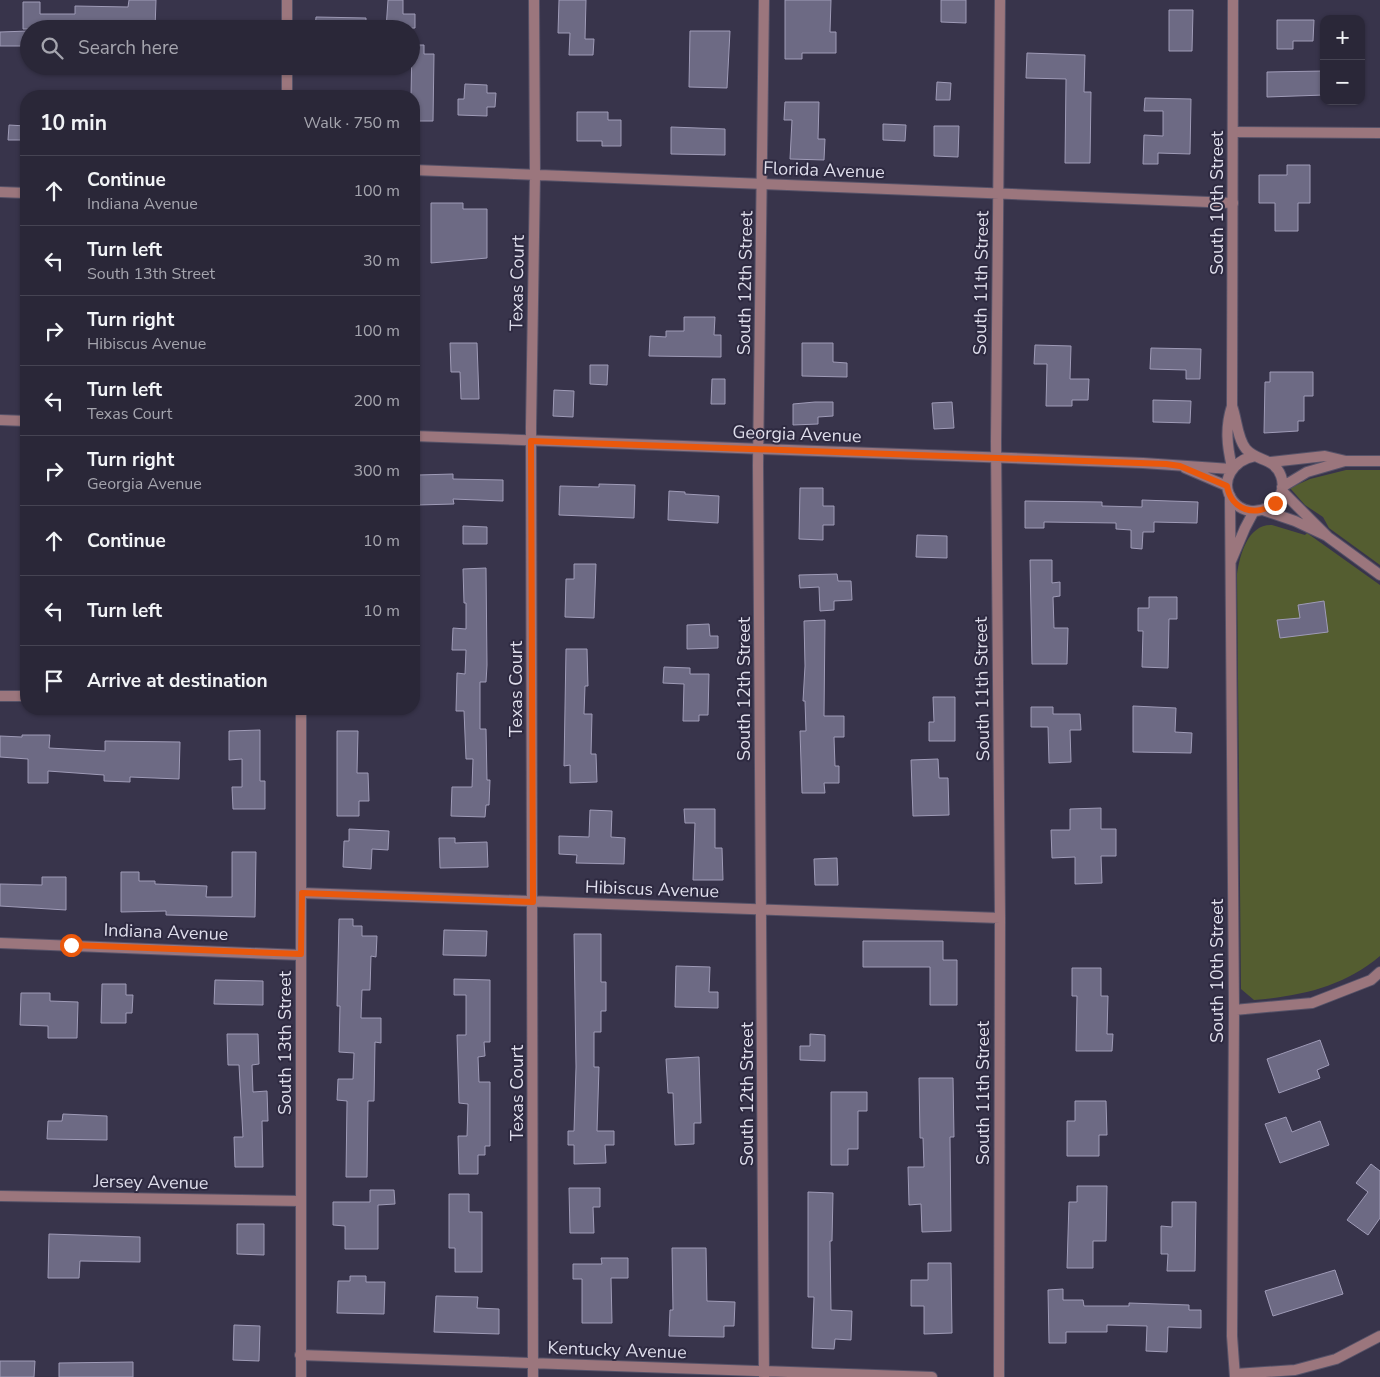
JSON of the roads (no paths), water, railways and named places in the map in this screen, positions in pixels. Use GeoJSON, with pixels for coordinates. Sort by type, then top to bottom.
{"type":"FeatureCollection","features":[{"type":"Feature","properties":{"kind":"street"},"geometry":{"type":"LineString","coordinates":[[287,20],[288,0]]}},
{"type":"Feature","properties":{"kind":"street","name":"Texas Court"},"geometry":{"type":"LineString","coordinates":[[533,1377],[531,441],[536,175],[534,0]]}},
{"type":"Feature","properties":{"kind":"street","name":"South 12th Street"},"geometry":{"type":"LineString","coordinates":[[764,0],[758,449],[764,1374]]}},
{"type":"Feature","properties":{"kind":"street","name":"South 11th Street"},"geometry":{"type":"LineString","coordinates":[[999,1377],[1000,918],[996,457],[1000,0]]}},
{"type":"Feature","properties":{"kind":"street","name":"South 10th Street"},"geometry":{"type":"LineString","coordinates":[[1234,0],[1232,406],[1243,445],[1255,456]]}},
{"type":"Feature","properties":{"kind":"street"},"geometry":{"type":"LineString","coordinates":[[287,75],[287,90]]}},
{"type":"Feature","properties":{"kind":"street"},"geometry":{"type":"LineString","coordinates":[[1233,132],[1380,133]]}},
{"type":"Feature","properties":{"kind":"street","name":"Florida Avenue"},"geometry":{"type":"LineString","coordinates":[[420,170],[1233,203]]}},
{"type":"Feature","properties":{"kind":"street"},"geometry":{"type":"LineString","coordinates":[[0,192],[20,193]]}},
{"type":"Feature","properties":{"kind":"street","name":"South 10th Street"},"geometry":{"type":"LineString","coordinates":[[1232,406],[1227,420],[1227,438],[1232,468]]}},
{"type":"Feature","properties":{"kind":"street"},"geometry":{"type":"LineString","coordinates":[[0,420],[20,421]]}},
{"type":"Feature","properties":{"kind":"street","name":"Georgia Avenue"},"geometry":{"type":"LineString","coordinates":[[420,436],[996,457],[1232,468]]}},
{"type":"Feature","properties":{"kind":"street"},"geometry":{"type":"LineString","coordinates":[[1328,537],[1295,521],[1240,507],[1228,491],[1232,468],[1246,458],[1255,456],[1271,462],[1325,456],[1346,461],[1380,461]]}},
{"type":"Feature","properties":{"kind":"street"},"geometry":{"type":"LineString","coordinates":[[1259,511],[1275,503],[1282,489],[1307,472],[1346,461]]}},
{"type":"Feature","properties":{"kind":"street"},"geometry":{"type":"LineString","coordinates":[[1271,462],[1280,473],[1282,489],[1328,537],[1380,575]]}},
{"type":"Feature","properties":{"kind":"street","name":"Georgia Avenue"},"geometry":{"type":"LineString","coordinates":[[1180,466],[1228,491]]}},
{"type":"Feature","properties":{"kind":"street","name":"South 10th Street"},"geometry":{"type":"LineString","coordinates":[[1228,491],[1234,1010],[1232,1336],[1235,1375]]}},
{"type":"Feature","properties":{"kind":"street","name":"South 10th Street"},"geometry":{"type":"LineString","coordinates":[[1230,565],[1245,528],[1259,511]]}},
{"type":"Feature","properties":{"kind":"street"},"geometry":{"type":"LineString","coordinates":[[0,696],[20,696]]}},
{"type":"Feature","properties":{"kind":"street","name":"South 13th Street"},"geometry":{"type":"LineString","coordinates":[[301,715],[301,1377]]}},
{"type":"Feature","properties":{"kind":"street","name":"Hibiscus Avenue"},"geometry":{"type":"LineString","coordinates":[[302,893],[1000,918]]}},
{"type":"Feature","properties":{"kind":"street","name":"Indiana Avenue"},"geometry":{"type":"LineString","coordinates":[[0,943],[301,954]]}},
{"type":"Feature","properties":{"kind":"street"},"geometry":{"type":"LineString","coordinates":[[1234,1010],[1312,1003],[1371,980],[1380,972]]}},
{"type":"Feature","properties":{"kind":"street","name":"Jersey Avenue"},"geometry":{"type":"LineString","coordinates":[[0,1196],[301,1201]]}},
{"type":"Feature","properties":{"kind":"street"},"geometry":{"type":"LineString","coordinates":[[1235,1375],[1295,1370],[1336,1359],[1380,1336]]}},
{"type":"Feature","properties":{"kind":"street","name":"Kentucky Avenue"},"geometry":{"type":"LineString","coordinates":[[300,1355],[533,1363],[764,1374],[932,1377]]}}]}
